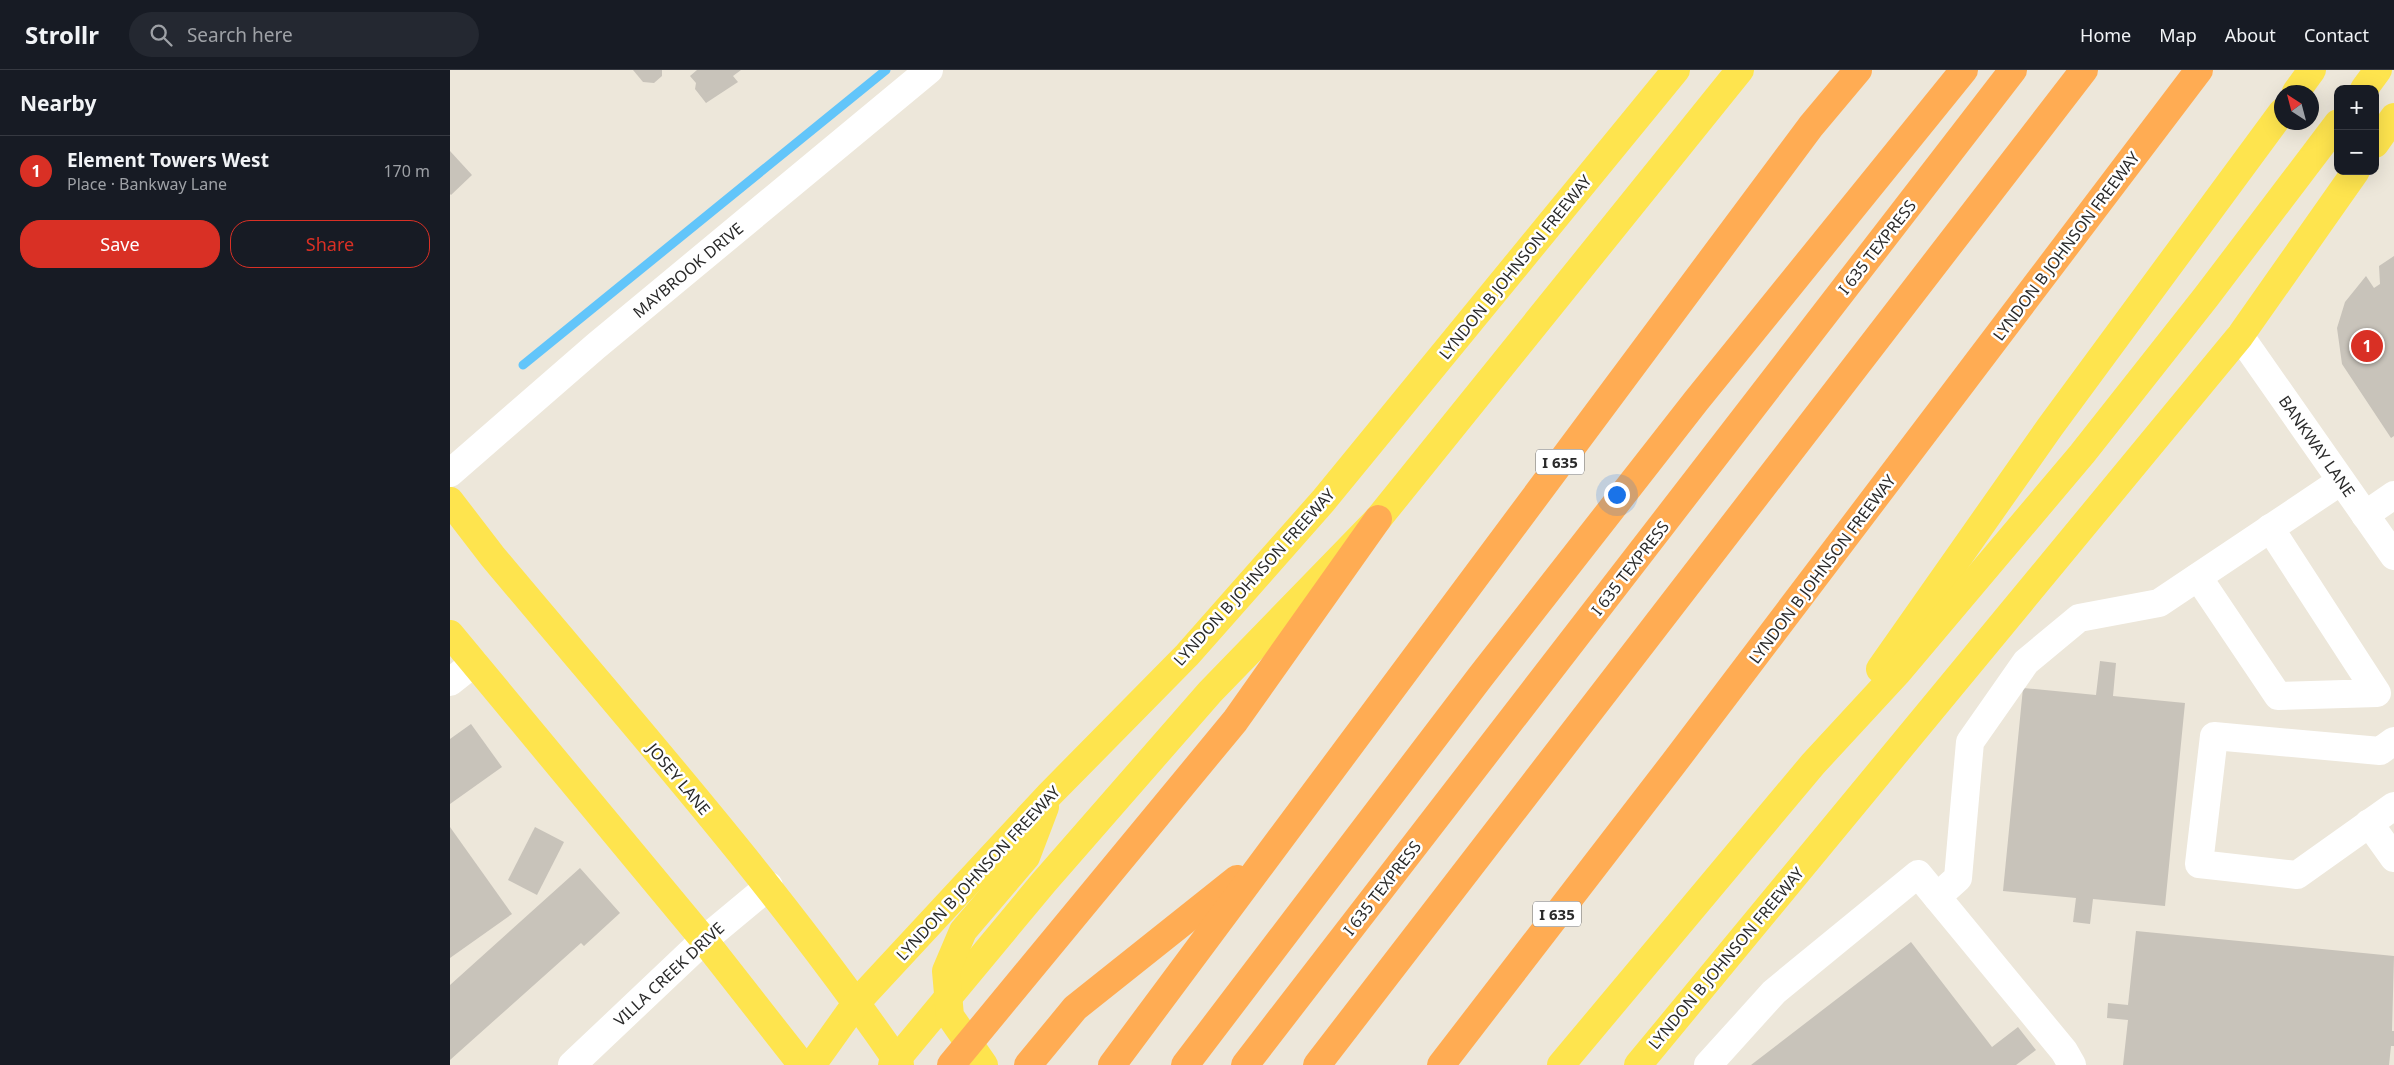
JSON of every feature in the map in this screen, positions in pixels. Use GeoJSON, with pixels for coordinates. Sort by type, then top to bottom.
{"type":"FeatureCollection","features":[{"type":"Feature","properties":{"kind":"highway","name":"I 635"},"geometry":{"type":"LineString","coordinates":[[1115,1062],[1266,856],[1811,126],[1858,70]]}},
{"type":"Feature","properties":{"kind":"highway"},"geometry":{"type":"LineString","coordinates":[[1185,1065],[1481,676],[1696,401],[1964,70]]}},
{"type":"Feature","properties":{"kind":"highway","name":"I 635 TEXPRESS"},"geometry":{"type":"LineString","coordinates":[[1245,1065],[2013,70]]}},
{"type":"Feature","properties":{"kind":"highway"},"geometry":{"type":"LineString","coordinates":[[1318,1065],[2084,70]]}},
{"type":"Feature","properties":{"kind":"highway","name":"LYNDON B JOHNSON FREEWAY"},"geometry":{"type":"LineString","coordinates":[[1441,1065],[1674,764],[2200,70]]}},
{"type":"Feature","properties":{"kind":"highway"},"geometry":{"type":"LineString","coordinates":[[951,1065],[1235,721],[1378,519]]}},
{"type":"Feature","properties":{"kind":"highway"},"geometry":{"type":"LineString","coordinates":[[1028,1065],[1075,1008],[1266,856]]}},
{"type":"Feature","properties":{"kind":"main road","name":"LYNDON B JOHNSON FREEWAY"},"geometry":{"type":"LineString","coordinates":[[812,1065],[857,1002],[1050,794],[1187,655],[1323,501],[1676,70]]}},
{"type":"Feature","properties":{"kind":"main road"},"geometry":{"type":"LineString","coordinates":[[892,1065],[1044,882],[1210,692],[1378,519],[1740,70]]}},
{"type":"Feature","properties":{"kind":"main road"},"geometry":{"type":"LineString","coordinates":[[2301,85],[2312,70]]}},
{"type":"Feature","properties":{"kind":"main road"},"geometry":{"type":"LineString","coordinates":[[2367,85],[2378,70]]}},
{"type":"Feature","properties":{"kind":"main road"},"geometry":{"type":"LineString","coordinates":[[2379,138],[2394,117]]}},
{"type":"Feature","properties":{"kind":"main road"},"geometry":{"type":"LineString","coordinates":[[1814,764],[2050,427],[2274,123]]}},
{"type":"Feature","properties":{"kind":"main road"},"geometry":{"type":"LineString","coordinates":[[1560,1065],[1814,764],[1898,672],[2082,454],[2206,297],[2334,128]]}},
{"type":"Feature","properties":{"kind":"main road","name":"LYNDON B JOHNSON FREEWAY"},"geometry":{"type":"LineString","coordinates":[[1638,1065],[2240,336],[2353,175]]}},
{"type":"Feature","properties":{"kind":"main road","name":"JOSEY LANE"},"geometry":{"type":"LineString","coordinates":[[450,501],[493,557],[769,886],[857,1002],[900,1065]]}},
{"type":"Feature","properties":{"kind":"main road"},"geometry":{"type":"LineString","coordinates":[[450,634],[704,940],[802,1065]]}},
{"type":"Feature","properties":{"kind":"main road"},"geometry":{"type":"LineString","coordinates":[[984,1065],[950,1016],[946,971],[964,931],[1026,857],[1050,794]]}},
{"type":"Feature","properties":{"kind":"street","name":"MAYBROOK DRIVE"},"geometry":{"type":"LineString","coordinates":[[450,474],[596,346],[929,70]]}},
{"type":"Feature","properties":{"kind":"street","name":"BANKWAY LANE"},"geometry":{"type":"LineString","coordinates":[[2240,336],[2365,515],[2392,548]]}},
{"type":"Feature","properties":{"kind":"street"},"geometry":{"type":"LineString","coordinates":[[1937,897],[1958,878],[1970,742],[2026,662],[2079,618],[2159,603],[2341,481]]}},
{"type":"Feature","properties":{"kind":"street"},"geometry":{"type":"LineString","coordinates":[[2365,515],[2394,495]]}},
{"type":"Feature","properties":{"kind":"street"},"geometry":{"type":"LineString","coordinates":[[2198,576],[2278,696],[2377,693],[2270,528]]}},
{"type":"Feature","properties":{"kind":"street"},"geometry":{"type":"LineString","coordinates":[[450,682],[474,663]]}},
{"type":"Feature","properties":{"kind":"street"},"geometry":{"type":"LineString","coordinates":[[2394,742],[2380,751],[2214,736],[2199,864],[2297,875],[2394,806]]}},
{"type":"Feature","properties":{"kind":"street"},"geometry":{"type":"LineString","coordinates":[[2369,824],[2394,858]]}},
{"type":"Feature","properties":{"kind":"street"},"geometry":{"type":"LineString","coordinates":[[1708,1065],[1774,992],[1918,874],[2064,1052],[2072,1065]]}},
{"type":"Feature","properties":{"kind":"street","name":"VILLA CREEK DRIVE"},"geometry":{"type":"LineString","coordinates":[[572,1065],[704,940],[769,886]]}},
{"type":"Feature","properties":{"kind":"building"},"geometry":{"type":"Polygon","coordinates":[[[633,70],[662,70],[662,76],[654,83],[643,82],[633,70]]]}},
{"type":"Feature","properties":{"kind":"building"},"geometry":{"type":"Polygon","coordinates":[[[697,70],[741,70],[733,76],[738,82],[706,103],[695,89],[696,83],[690,76],[697,70]]]}},
{"type":"Feature","properties":{"kind":"building"},"geometry":{"type":"Polygon","coordinates":[[[450,151],[472,175],[451,195],[450,194],[450,151]]]}},
{"type":"Feature","properties":{"kind":"building"},"geometry":{"type":"Polygon","coordinates":[[[2394,256],[2394,436],[2391,438],[2342,364],[2337,328],[2345,302],[2366,276],[2374,288],[2380,284],[2379,266],[2394,256]]]}},
{"type":"Feature","properties":{"kind":"building"},"geometry":{"type":"Polygon","coordinates":[[[2100,661],[2116,663],[2113,696],[2185,703],[2165,906],[2093,899],[2090,924],[2073,922],[2076,898],[2003,891],[2023,688],[2096,695],[2100,661]]]}},
{"type":"Feature","properties":{"kind":"building"},"geometry":{"type":"Polygon","coordinates":[[[471,724],[502,767],[450,804],[450,739],[471,724]]]}},
{"type":"Feature","properties":{"kind":"building"},"geometry":{"type":"Polygon","coordinates":[[[450,827],[512,914],[450,958],[450,827]]]}},
{"type":"Feature","properties":{"kind":"building"},"geometry":{"type":"Polygon","coordinates":[[[535,827],[564,842],[537,895],[508,880],[535,827]]]}},
{"type":"Feature","properties":{"kind":"building"},"geometry":{"type":"Polygon","coordinates":[[[580,868],[620,913],[584,946],[581,943],[450,1060],[450,985],[580,868]]]}},
{"type":"Feature","properties":{"kind":"building"},"geometry":{"type":"Polygon","coordinates":[[[2136,931],[2394,956],[2392,1031],[2394,1031],[2394,1046],[2391,1046],[2389,1065],[2123,1065],[2128,1020],[2107,1018],[2108,1003],[2128,1005],[2136,931]]]}},
{"type":"Feature","properties":{"kind":"building"},"geometry":{"type":"Polygon","coordinates":[[[1911,942],[1992,1047],[2018,1027],[2036,1050],[2016,1065],[1751,1065],[1911,942]]]}},
{"type":"Feature","properties":{"kind":"waterway"},"geometry":{"type":"LineString","coordinates":[[523,365],[886,70]]}},
{"type":"Feature","properties":{"kind":"place","name":"Element Towers West"},"geometry":{"type":"Point","coordinates":[2367,346]}}]}
